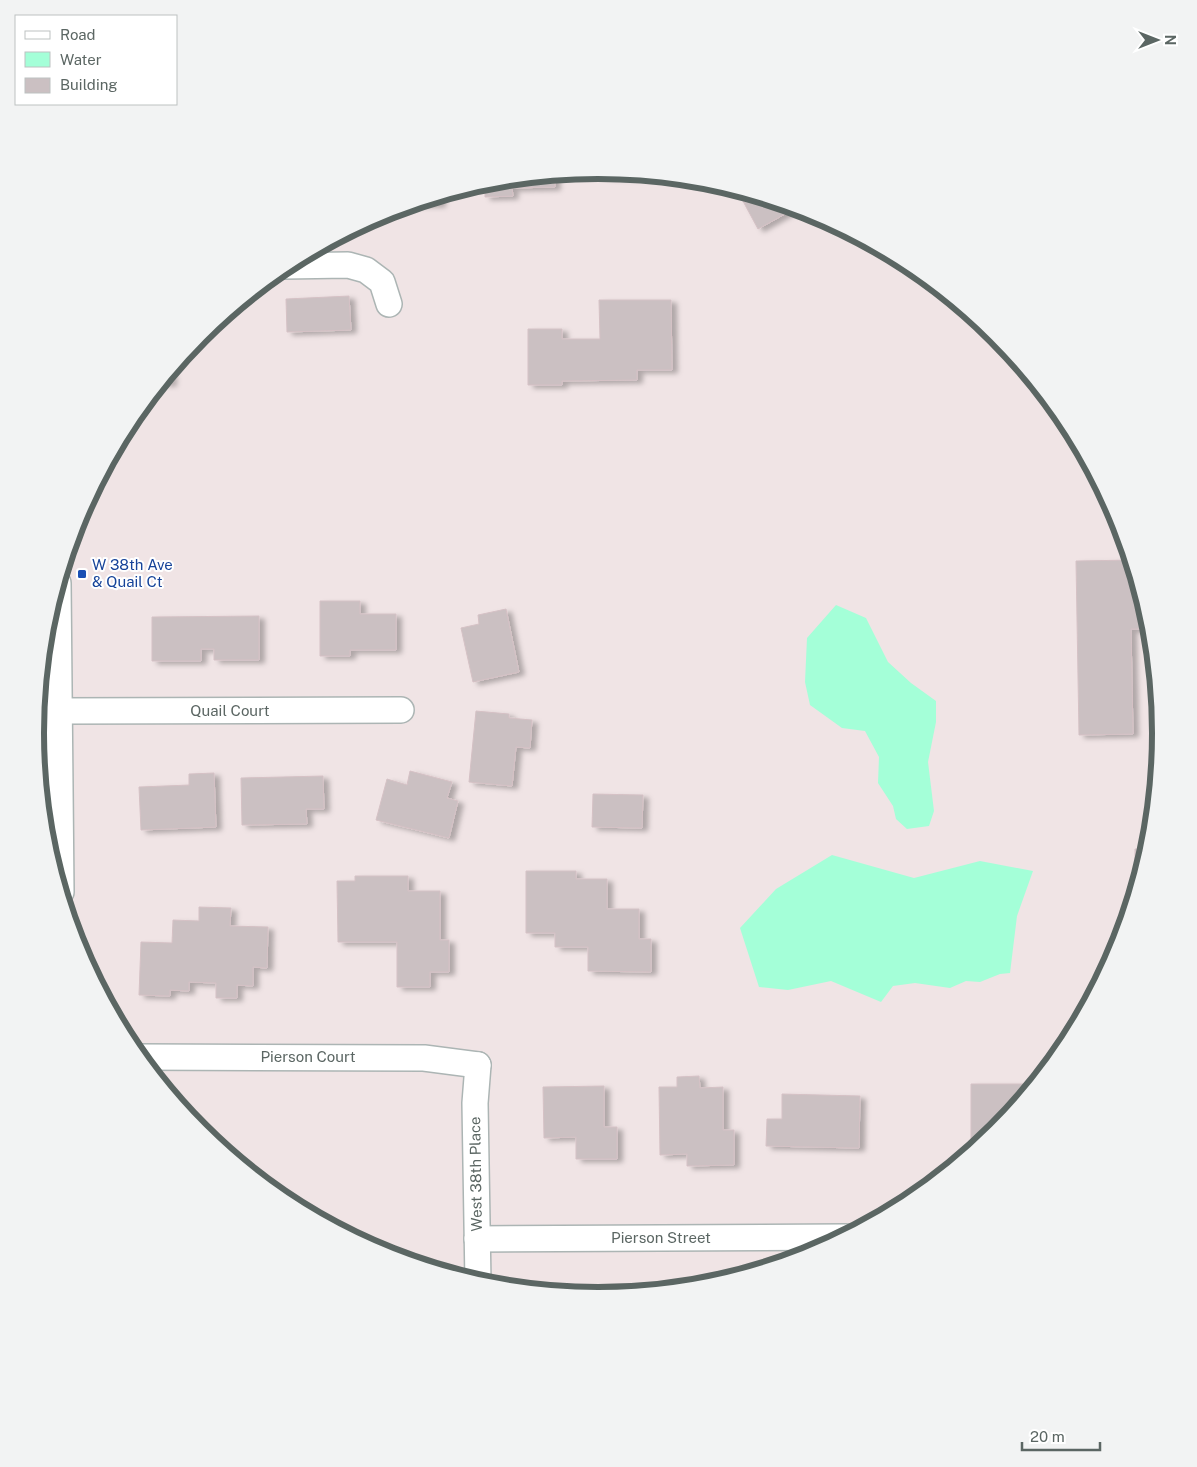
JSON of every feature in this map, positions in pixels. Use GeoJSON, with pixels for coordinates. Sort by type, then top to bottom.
{"type":"FeatureCollection","features":[{"type":"Feature","properties":{"kind":"street"},"geometry":{"type":"LineString","coordinates":[[300,266],[348,265],[366,270],[382,282],[389,304]]}},
{"type":"Feature","properties":{"kind":"street"},"geometry":{"type":"LineString","coordinates":[[54,843],[59,711],[58,609]]}},
{"type":"Feature","properties":{"kind":"street","name":"Quail Court"},"geometry":{"type":"LineString","coordinates":[[59,711],[400,710]]}},
{"type":"Feature","properties":{"kind":"street","name":"Pierson Court"},"geometry":{"type":"LineString","coordinates":[[148,1057],[484,1058]]}},
{"type":"Feature","properties":{"kind":"street","name":"West 38th Place"},"geometry":{"type":"LineString","coordinates":[[478,1275],[475,1103],[484,1058]]}},
{"type":"Feature","properties":{"kind":"street","name":"Pierson Street"},"geometry":{"type":"LineString","coordinates":[[477,1239],[831,1237]]}},
{"type":"Feature","properties":{"kind":"water"},"geometry":{"type":"Polygon","coordinates":[[[836,605],[866,618],[888,662],[911,683],[936,701],[936,722],[928,762],[934,811],[929,826],[907,829],[896,819],[893,806],[878,783],[879,757],[865,731],[842,728],[810,705],[805,682],[807,638],[836,605]]]}},
{"type":"Feature","properties":{"kind":"water"},"geometry":{"type":"Polygon","coordinates":[[[832,855],[914,878],[980,861],[1033,871],[1017,916],[1010,973],[1000,974],[980,982],[966,981],[950,988],[915,983],[893,986],[881,1002],[831,981],[788,990],[759,987],[740,928],[776,889],[832,855]]]}},
{"type":"Feature","properties":{"kind":"building"},"geometry":{"type":"Polygon","coordinates":[[[555,181],[555,187],[512,188],[513,196],[485,197],[485,190],[490,189],[555,181]]]}},
{"type":"Feature","properties":{"kind":"building"},"geometry":{"type":"Polygon","coordinates":[[[741,198],[788,212],[758,229],[741,198]]]}},
{"type":"Feature","properties":{"kind":"building"},"geometry":{"type":"Polygon","coordinates":[[[349,296],[351,330],[287,332],[286,299],[349,296]]]}},
{"type":"Feature","properties":{"kind":"building"},"geometry":{"type":"Polygon","coordinates":[[[599,300],[671,300],[672,370],[637,370],[637,380],[562,381],[562,385],[528,385],[528,329],[562,329],[562,339],[600,339],[599,300]]]}},
{"type":"Feature","properties":{"kind":"building"},"geometry":{"type":"Polygon","coordinates":[[[1125,560],[1144,629],[1131,629],[1133,734],[1079,735],[1076,561],[1125,560]]]}},
{"type":"Feature","properties":{"kind":"building"},"geometry":{"type":"Polygon","coordinates":[[[320,601],[360,601],[360,614],[396,614],[396,650],[350,650],[350,656],[320,656],[320,601]]]}},
{"type":"Feature","properties":{"kind":"building"},"geometry":{"type":"Polygon","coordinates":[[[506,609],[519,672],[473,682],[461,628],[479,624],[478,615],[506,609]]]}},
{"type":"Feature","properties":{"kind":"building"},"geometry":{"type":"Polygon","coordinates":[[[259,616],[259,660],[214,660],[214,649],[201,649],[201,661],[152,661],[152,617],[259,616]]]}},
{"type":"Feature","properties":{"kind":"building"},"geometry":{"type":"Polygon","coordinates":[[[476,711],[509,714],[509,718],[532,720],[530,748],[516,747],[512,786],[469,782],[476,711]]]}},
{"type":"Feature","properties":{"kind":"building"},"geometry":{"type":"Polygon","coordinates":[[[410,771],[452,782],[447,798],[458,801],[449,838],[376,820],[387,779],[407,785],[410,771]]]}},
{"type":"Feature","properties":{"kind":"building"},"geometry":{"type":"Polygon","coordinates":[[[214,773],[216,827],[141,830],[139,787],[189,785],[189,774],[214,773]]]}},
{"type":"Feature","properties":{"kind":"building"},"geometry":{"type":"Polygon","coordinates":[[[323,776],[324,809],[306,809],[307,824],[242,825],[241,778],[323,776]]]}},
{"type":"Feature","properties":{"kind":"building"},"geometry":{"type":"Polygon","coordinates":[[[593,794],[643,795],[642,828],[592,827],[593,794]]]}},
{"type":"Feature","properties":{"kind":"building"},"geometry":{"type":"Polygon","coordinates":[[[1135,849],[1141,849],[1135,873],[1135,849]]]}},
{"type":"Feature","properties":{"kind":"building"},"geometry":{"type":"Polygon","coordinates":[[[526,871],[576,871],[576,879],[607,879],[607,909],[639,909],[639,939],[651,939],[651,972],[588,971],[588,947],[555,947],[555,933],[526,933],[526,871]]]}},
{"type":"Feature","properties":{"kind":"building"},"geometry":{"type":"Polygon","coordinates":[[[355,876],[408,876],[408,891],[440,891],[440,940],[449,940],[449,972],[430,972],[430,987],[397,987],[397,942],[338,942],[337,881],[355,881],[355,876]]]}},
{"type":"Feature","properties":{"kind":"building"},"geometry":{"type":"Polygon","coordinates":[[[199,907],[231,908],[230,926],[268,927],[267,968],[253,967],[253,986],[237,985],[237,998],[216,998],[216,983],[189,982],[189,991],[170,990],[170,996],[139,995],[141,942],[172,943],[173,920],[199,921],[199,907]]]}},
{"type":"Feature","properties":{"kind":"building"},"geometry":{"type":"Polygon","coordinates":[[[699,1076],[700,1088],[723,1087],[723,1130],[734,1130],[734,1165],[687,1166],[687,1154],[660,1155],[659,1087],[677,1087],[677,1077],[699,1076]]]}},
{"type":"Feature","properties":{"kind":"building"},"geometry":{"type":"Polygon","coordinates":[[[971,1084],[1028,1084],[991,1126],[971,1144],[971,1084]]]}},
{"type":"Feature","properties":{"kind":"building"},"geometry":{"type":"Polygon","coordinates":[[[604,1086],[604,1127],[617,1127],[617,1159],[576,1159],[576,1137],[544,1138],[543,1087],[604,1086]]]}},
{"type":"Feature","properties":{"kind":"building"},"geometry":{"type":"Polygon","coordinates":[[[782,1094],[860,1096],[859,1148],[766,1146],[767,1119],[782,1119],[782,1094]]]}},
{"type":"Feature","properties":{"kind":"place","name":"W 38th Ave & Quail Ct"},"geometry":{"type":"Point","coordinates":[82,574]}}]}
